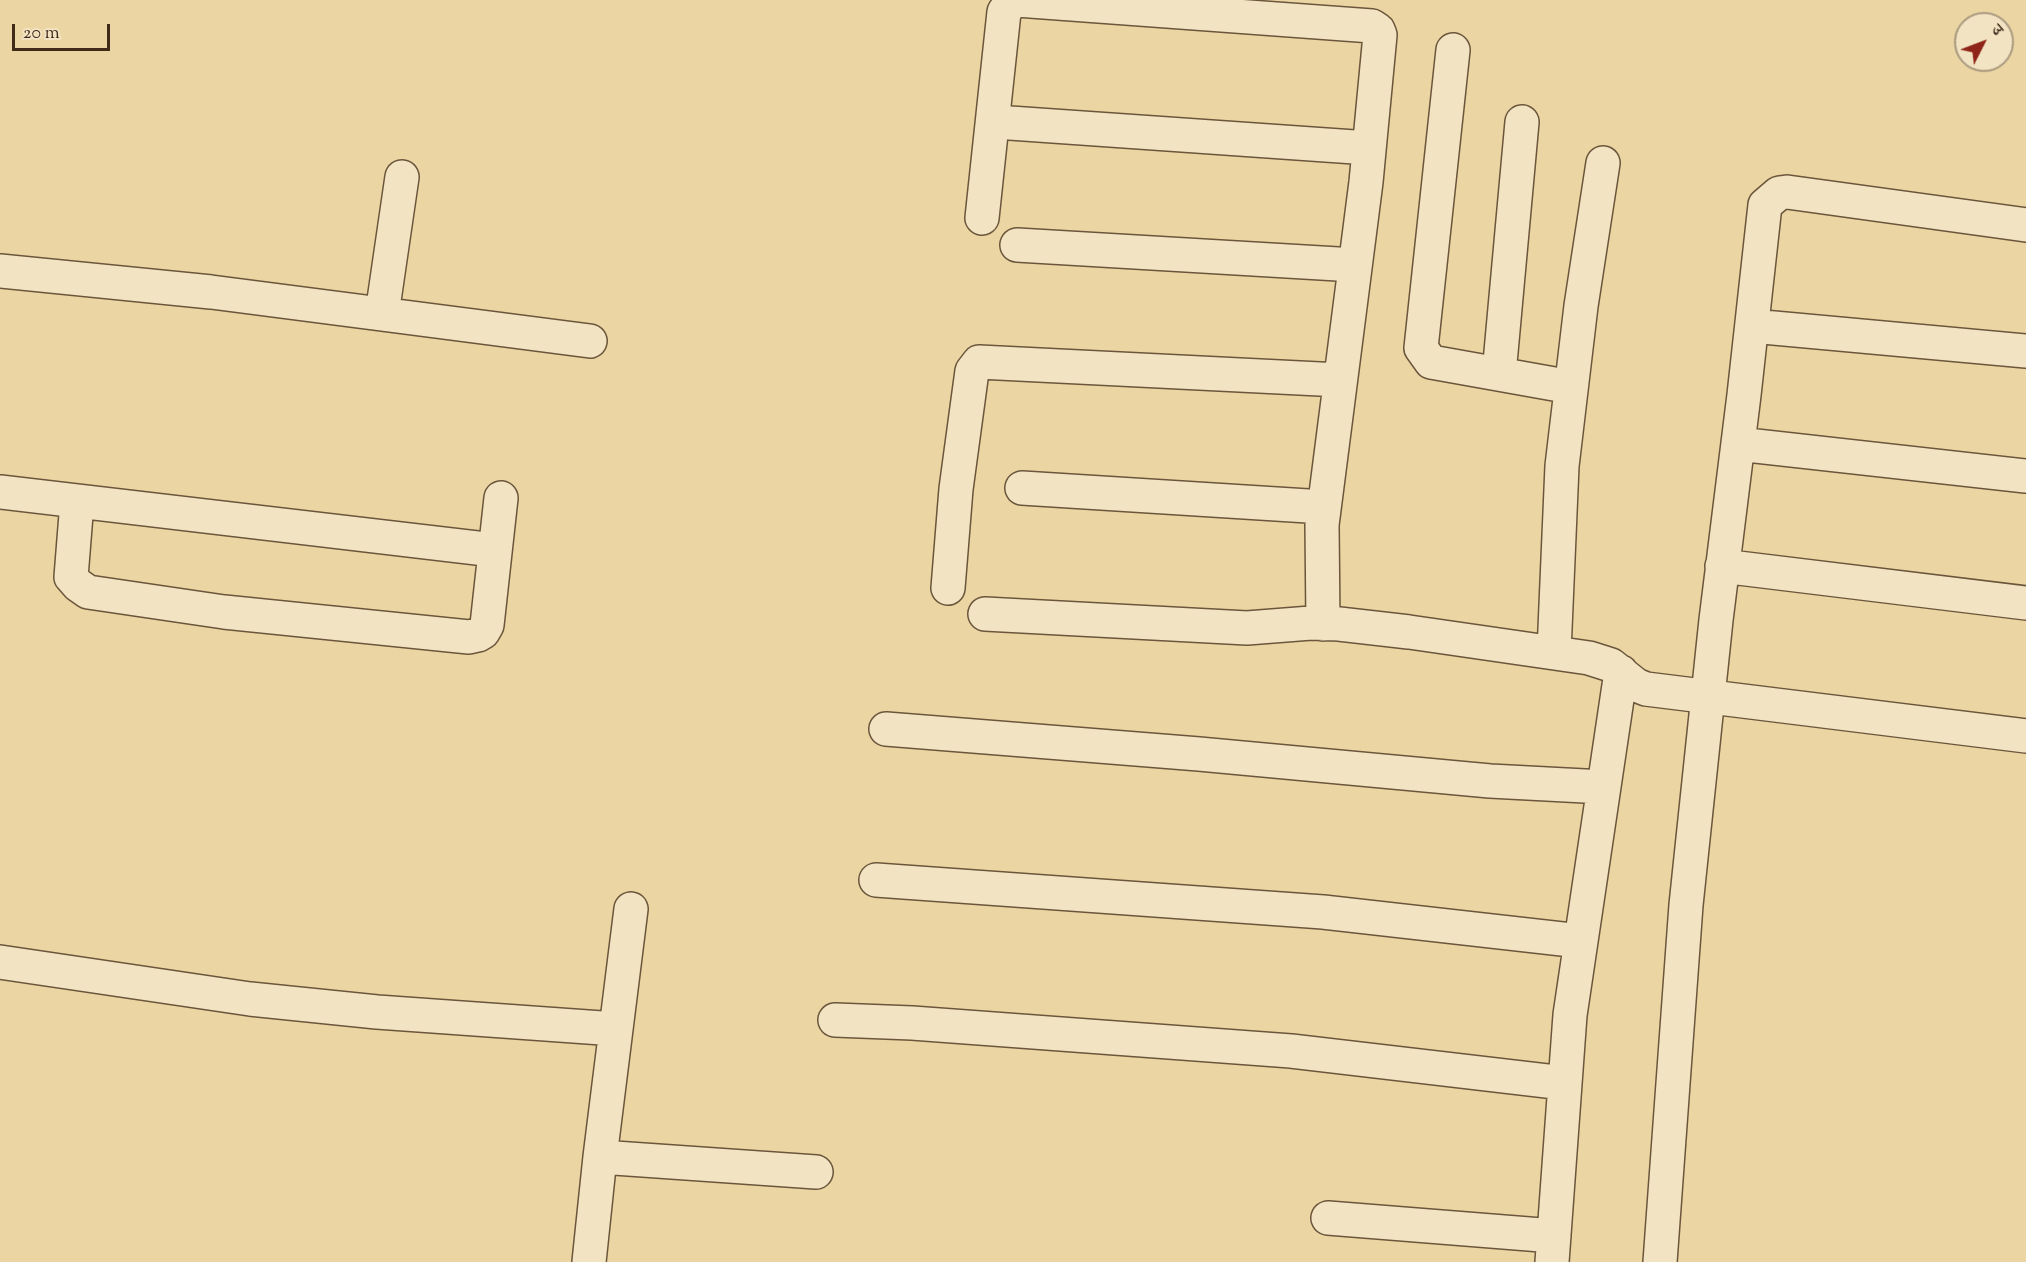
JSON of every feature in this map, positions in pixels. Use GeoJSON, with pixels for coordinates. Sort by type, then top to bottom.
{"type":"FeatureCollection","features":[{"type":"Feature","properties":{"kind":"street"},"geometry":{"type":"LineString","coordinates":[[982,218],[1004,12],[1017,0],[1361,25],[1372,26],[1378,30],[1380,35],[1369,147],[1324,507],[1323,624]]}},
{"type":"Feature","properties":{"kind":"street"},"geometry":{"type":"LineString","coordinates":[[1453,50],[1421,348],[1431,362],[1571,387]]}},
{"type":"Feature","properties":{"kind":"street"},"geometry":{"type":"LineString","coordinates":[[993,120],[1369,147]]}},
{"type":"Feature","properties":{"kind":"street"},"geometry":{"type":"LineString","coordinates":[[1499,374],[1522,122]]}},
{"type":"Feature","properties":{"kind":"street"},"geometry":{"type":"LineString","coordinates":[[1554,652],[1562,466],[1581,306],[1603,163]]}},
{"type":"Feature","properties":{"kind":"street"},"geometry":{"type":"LineString","coordinates":[[382,314],[402,177]]}},
{"type":"Feature","properties":{"kind":"street"},"geometry":{"type":"LineString","coordinates":[[1660,1262],[1686,905],[1722,566],[1765,205],[1779,193],[1787,192],[2026,225]]}},
{"type":"Feature","properties":{"kind":"street"},"geometry":{"type":"LineString","coordinates":[[1017,245],[1355,265]]}},
{"type":"Feature","properties":{"kind":"street"},"geometry":{"type":"LineString","coordinates":[[0,271],[211,292],[590,341]]}},
{"type":"Feature","properties":{"kind":"street"},"geometry":{"type":"LineString","coordinates":[[1752,326],[2026,351]]}},
{"type":"Feature","properties":{"kind":"street"},"geometry":{"type":"LineString","coordinates":[[948,588],[956,489],[972,372],[979,362],[1340,380]]}},
{"type":"Feature","properties":{"kind":"street"},"geometry":{"type":"LineString","coordinates":[[1738,444],[2026,476]]}},
{"type":"Feature","properties":{"kind":"street"},"geometry":{"type":"LineString","coordinates":[[1022,488],[1324,507]]}},
{"type":"Feature","properties":{"kind":"street"},"geometry":{"type":"LineString","coordinates":[[0,492],[494,550]]}},
{"type":"Feature","properties":{"kind":"street"},"geometry":{"type":"LineString","coordinates":[[77,502],[71,577],[88,591],[224,612],[469,637],[483,632],[487,625],[501,498]]}},
{"type":"Feature","properties":{"kind":"street"},"geometry":{"type":"LineString","coordinates":[[1722,566],[2026,603]]}},
{"type":"Feature","properties":{"kind":"street"},"geometry":{"type":"LineString","coordinates":[[985,614],[1247,628],[1339,624],[1409,632],[1589,658],[1611,664],[1636,685],[1646,689],[2026,736]]}},
{"type":"Feature","properties":{"kind":"street"},"geometry":{"type":"LineString","coordinates":[[1328,1218],[1553,1249],[1570,1015],[1621,672]]}},
{"type":"Feature","properties":{"kind":"street"},"geometry":{"type":"LineString","coordinates":[[886,729],[1199,754],[1490,781],[1604,787]]}},
{"type":"Feature","properties":{"kind":"street"},"geometry":{"type":"LineString","coordinates":[[876,880],[1323,912],[1580,941]]}},
{"type":"Feature","properties":{"kind":"street"},"geometry":{"type":"LineString","coordinates":[[590,1262],[600,1157],[631,909]]}},
{"type":"Feature","properties":{"kind":"street"},"geometry":{"type":"LineString","coordinates":[[0,962],[250,999],[377,1012],[616,1029]]}},
{"type":"Feature","properties":{"kind":"street"},"geometry":{"type":"LineString","coordinates":[[835,1020],[912,1023],[1291,1051],[1564,1083]]}},
{"type":"Feature","properties":{"kind":"street"},"geometry":{"type":"LineString","coordinates":[[600,1157],[816,1172]]}}]}
